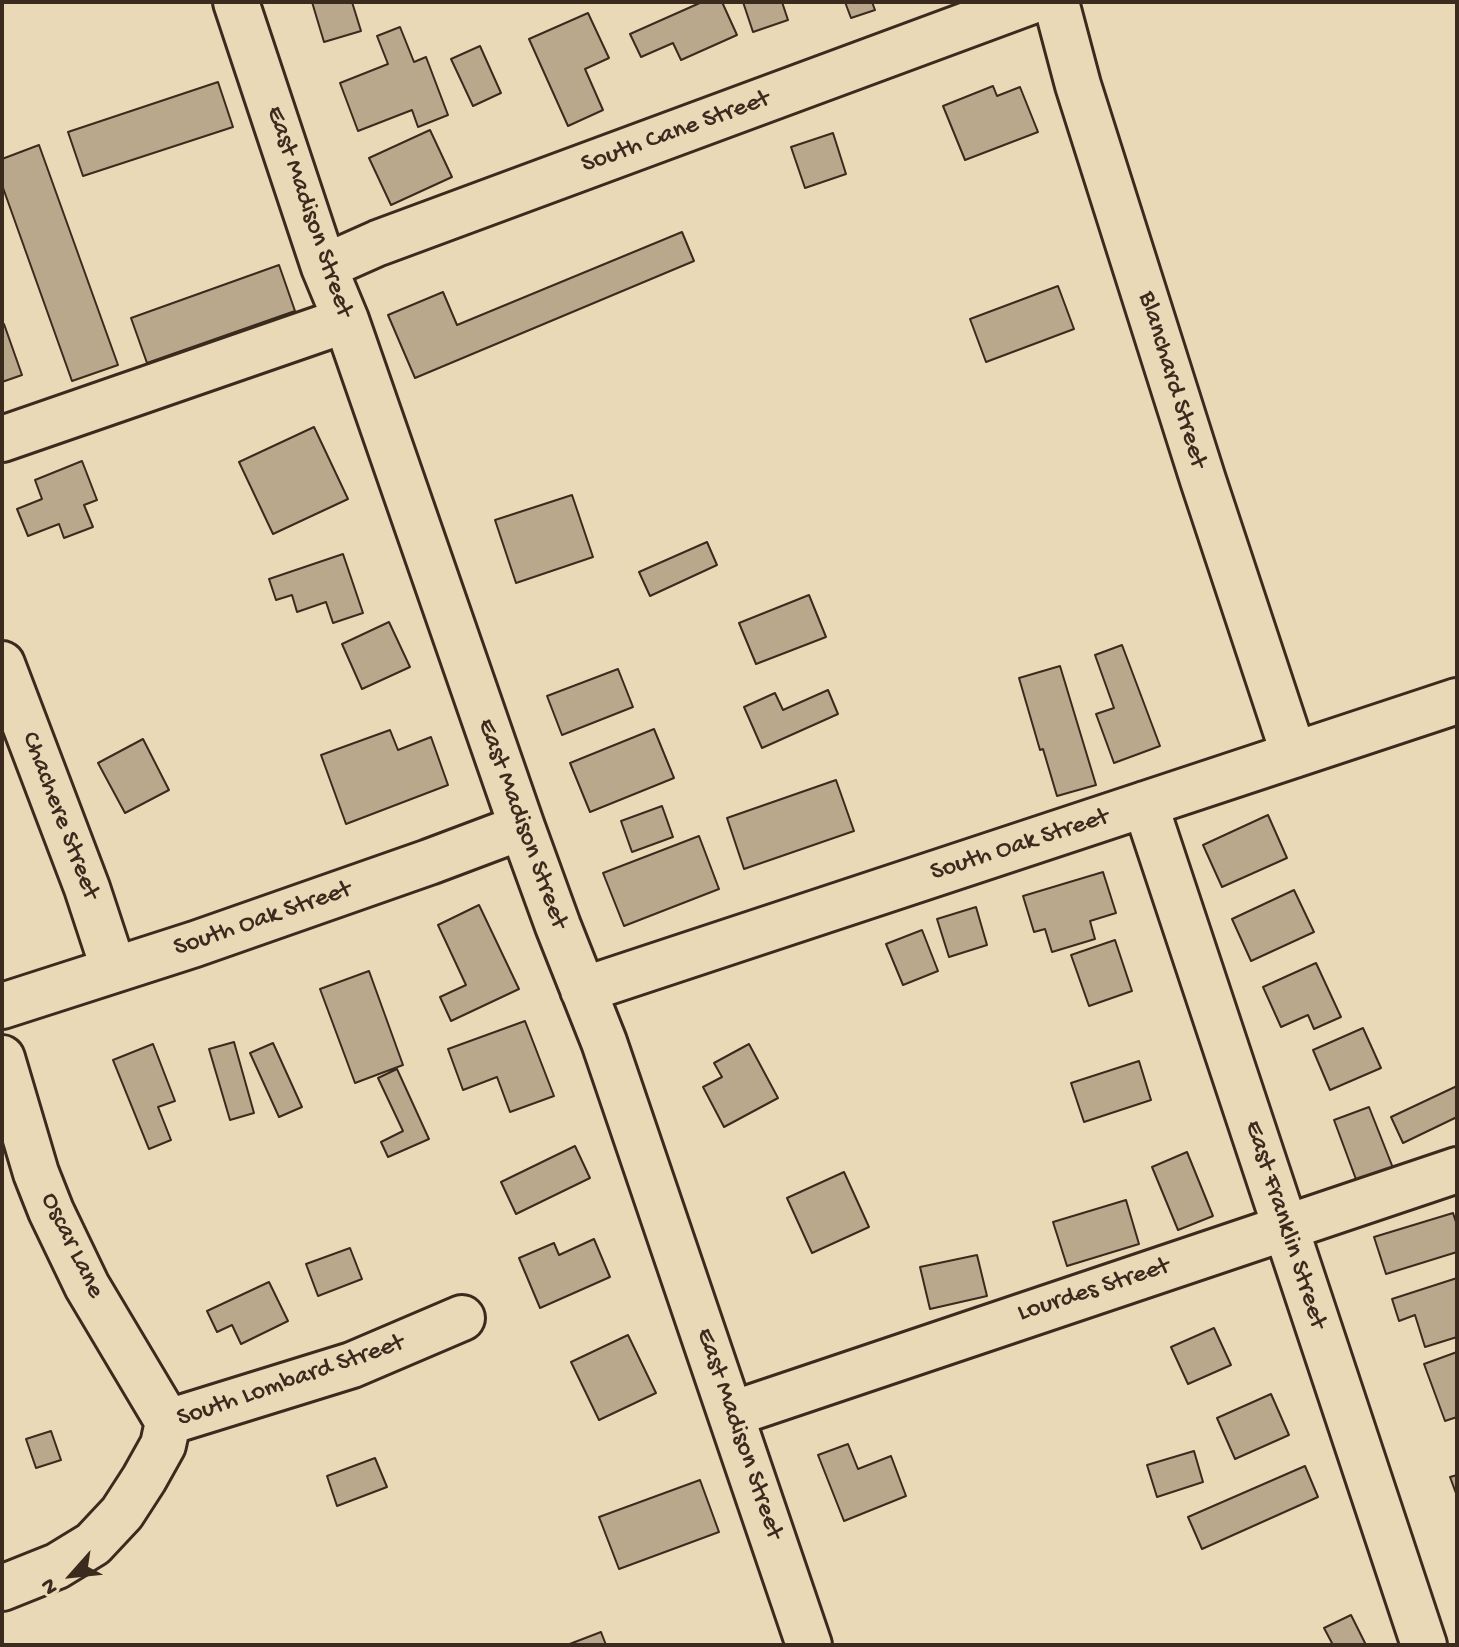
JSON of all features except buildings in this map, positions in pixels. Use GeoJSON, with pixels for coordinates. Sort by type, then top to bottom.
{"type":"FeatureCollection","features":[{"type":"Feature","properties":{"kind":"street","name":"East Madison Street"},"geometry":{"type":"LineString","coordinates":[[236,2],[324,267],[346,320],[522,827],[609,1057],[809,1645]]}},
{"type":"Feature","properties":{"kind":"street","name":"South Cane Street"},"geometry":{"type":"LineString","coordinates":[[324,267],[393,238],[1029,2]]}},
{"type":"Feature","properties":{"kind":"street","name":"Blanchard Street"},"geometry":{"type":"LineString","coordinates":[[1056,2],[1078,85],[1174,389],[1294,755]]}},
{"type":"Feature","properties":{"kind":"street"},"geometry":{"type":"LineString","coordinates":[[2,439],[346,320]]}},
{"type":"Feature","properties":{"kind":"street","name":"Chachere Street"},"geometry":{"type":"LineString","coordinates":[[2,664],[87,888],[114,970]]}},
{"type":"Feature","properties":{"kind":"street","name":"South Oak Street"},"geometry":{"type":"LineString","coordinates":[[583,990],[1457,701]]}},
{"type":"Feature","properties":{"kind":"street","name":"East Franklin Street"},"geometry":{"type":"LineString","coordinates":[[1145,804],[1424,1645]]}},
{"type":"Feature","properties":{"kind":"street","name":"South Oak Street"},"geometry":{"type":"LineString","coordinates":[[2,1006],[429,862],[522,827]]}},
{"type":"Feature","properties":{"kind":"street","name":"Oscar Lane"},"geometry":{"type":"LineString","coordinates":[[2,1058],[36,1173],[51,1211],[87,1286],[168,1422]]}},
{"type":"Feature","properties":{"kind":"street","name":"Lourdes Street"},"geometry":{"type":"LineString","coordinates":[[732,1414],[1457,1170]]}},
{"type":"Feature","properties":{"kind":"street","name":"South Lombard Street"},"geometry":{"type":"LineString","coordinates":[[2,1588],[57,1566],[93,1544],[122,1513],[144,1479],[163,1445],[168,1422],[352,1365],[462,1318]]}}]}
